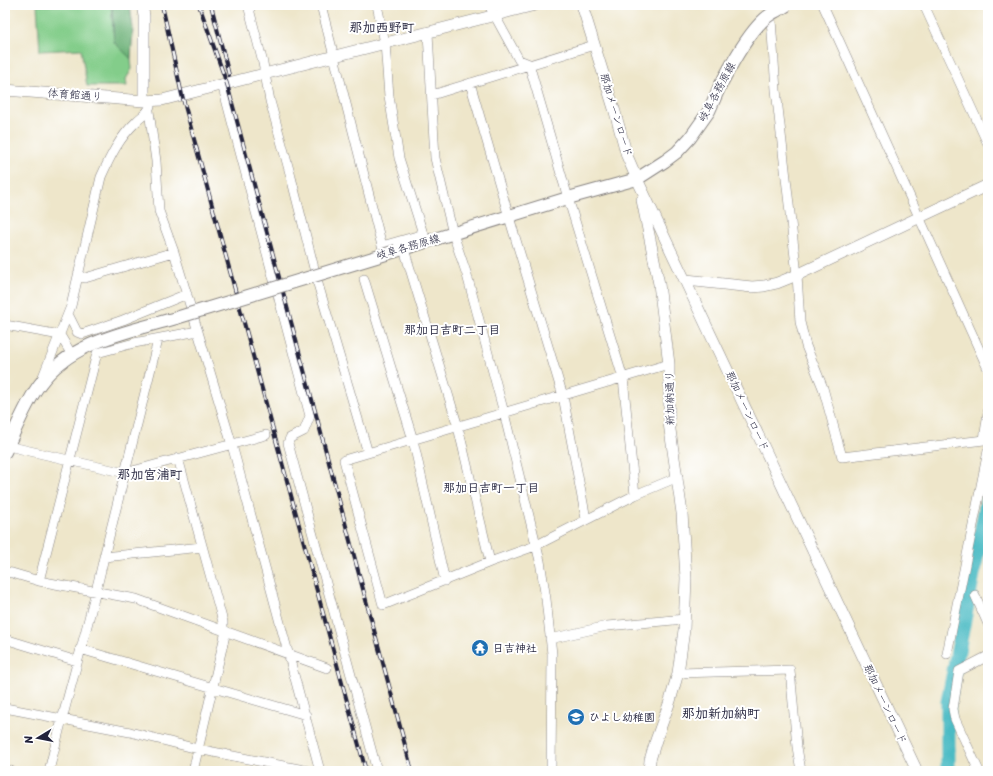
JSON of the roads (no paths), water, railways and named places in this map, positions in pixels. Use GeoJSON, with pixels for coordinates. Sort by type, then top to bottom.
{"type":"FeatureCollection","features":[{"type":"Feature","properties":{"kind":"main road","name":"岐阜各務原線"},"geometry":{"type":"LineString","coordinates":[[7,449],[40,383],[52,370],[72,355],[103,340],[400,250],[425,238],[453,234],[568,198],[637,179],[677,152],[690,138],[709,111],[720,86],[741,48],[770,15],[787,5]]}},
{"type":"Feature","properties":{"kind":"street"},"geometry":{"type":"LineString","coordinates":[[142,5],[144,16],[148,104],[156,161],[159,211],[174,252],[232,445],[320,771]]}},
{"type":"Feature","properties":{"kind":"street"},"geometry":{"type":"LineString","coordinates":[[321,5],[382,246],[425,238],[399,158],[389,96],[385,43],[377,5]]}},
{"type":"Feature","properties":{"kind":"street"},"geometry":{"type":"LineString","coordinates":[[489,5],[519,60],[529,64]]}},
{"type":"Feature","properties":{"kind":"street","name":"体育館通り"},"geometry":{"type":"LineString","coordinates":[[5,90],[148,104],[535,5]]}},
{"type":"Feature","properties":{"kind":"street","name":"那加メーンロード"},"geometry":{"type":"LineString","coordinates":[[582,5],[628,156],[637,179],[917,771]]}},
{"type":"Feature","properties":{"kind":"street"},"geometry":{"type":"LineString","coordinates":[[770,5],[776,90],[797,275],[800,322],[806,346],[823,388],[842,457],[986,442],[988,412]]}},
{"type":"Feature","properties":{"kind":"street"},"geometry":{"type":"LineString","coordinates":[[822,5],[988,369]]}},
{"type":"Feature","properties":{"kind":"street"},"geometry":{"type":"LineString","coordinates":[[924,5],[988,144]]}},
{"type":"Feature","properties":{"kind":"street"},"geometry":{"type":"LineString","coordinates":[[250,6],[270,101],[318,284],[368,453]]}},
{"type":"Feature","properties":{"kind":"street"},"geometry":{"type":"LineString","coordinates":[[428,33],[435,158],[453,234],[467,275],[504,413],[535,546],[540,561],[552,654],[552,771]]}},
{"type":"Feature","properties":{"kind":"street"},"geometry":{"type":"LineString","coordinates":[[432,95],[594,45]]}},
{"type":"Feature","properties":{"kind":"street"},"geometry":{"type":"LineString","coordinates":[[529,64],[623,378],[635,495]]}},
{"type":"Feature","properties":{"kind":"street"},"geometry":{"type":"LineString","coordinates":[[470,83],[563,396],[586,519]]}},
{"type":"Feature","properties":{"kind":"street"},"geometry":{"type":"LineString","coordinates":[[222,84],[310,416],[304,431],[290,438],[288,443],[377,771]]}},
{"type":"Feature","properties":{"kind":"street"},"geometry":{"type":"LineString","coordinates":[[40,383],[68,314],[101,177],[109,158],[122,136],[136,121],[148,104]]}},
{"type":"Feature","properties":{"kind":"street","name":"新加納通り"},"geometry":{"type":"LineString","coordinates":[[637,179],[659,284],[669,364],[669,423],[682,513],[686,578],[685,619],[678,673]]}},
{"type":"Feature","properties":{"kind":"street"},"geometry":{"type":"LineString","coordinates":[[686,280],[752,287],[770,285],[797,275],[988,185]]}},
{"type":"Feature","properties":{"kind":"street"},"geometry":{"type":"LineString","coordinates":[[400,250],[458,427],[490,562]]}},
{"type":"Feature","properties":{"kind":"street"},"geometry":{"type":"LineString","coordinates":[[78,276],[85,278],[174,252]]}},
{"type":"Feature","properties":{"kind":"street"},"geometry":{"type":"LineString","coordinates":[[364,279],[413,440],[445,581]]}},
{"type":"Feature","properties":{"kind":"street"},"geometry":{"type":"LineString","coordinates":[[68,314],[77,332],[82,334],[123,320],[187,294]]}},
{"type":"Feature","properties":{"kind":"street"},"geometry":{"type":"LineString","coordinates":[[5,325],[60,335],[72,355]]}},
{"type":"Feature","properties":{"kind":"street"},"geometry":{"type":"LineString","coordinates":[[39,582],[97,353],[134,343],[158,340],[198,331]]}},
{"type":"Feature","properties":{"kind":"street"},"geometry":{"type":"LineString","coordinates":[[49,771],[61,719],[96,592],[158,340]]}},
{"type":"Feature","properties":{"kind":"street"},"geometry":{"type":"LineString","coordinates":[[669,364],[344,460],[383,605],[490,562],[535,546],[635,495],[678,477]]}},
{"type":"Feature","properties":{"kind":"street"},"geometry":{"type":"LineString","coordinates":[[7,449],[70,461],[125,474],[178,458],[266,435]]}},
{"type":"Feature","properties":{"kind":"street"},"geometry":{"type":"LineString","coordinates":[[948,654],[988,451]]}},
{"type":"Feature","properties":{"kind":"street"},"geometry":{"type":"LineString","coordinates":[[178,458],[224,630],[193,771]]}},
{"type":"Feature","properties":{"kind":"street"},"geometry":{"type":"LineString","coordinates":[[104,557],[202,547]]}},
{"type":"Feature","properties":{"kind":"street"},"geometry":{"type":"LineString","coordinates":[[5,572],[39,582],[136,599],[327,668]]}},
{"type":"Feature","properties":{"kind":"street"},"geometry":{"type":"LineString","coordinates":[[975,595],[988,624]]}},
{"type":"Feature","properties":{"kind":"street"},"geometry":{"type":"LineString","coordinates":[[550,639],[607,626],[685,619]]}},
{"type":"Feature","properties":{"kind":"street"},"geometry":{"type":"LineString","coordinates":[[5,639],[77,661]]}},
{"type":"Feature","properties":{"kind":"street"},"geometry":{"type":"LineString","coordinates":[[80,649],[306,715]]}},
{"type":"Feature","properties":{"kind":"street"},"geometry":{"type":"LineString","coordinates":[[979,771],[955,719],[953,709],[959,671],[988,656]]}},
{"type":"Feature","properties":{"kind":"street"},"geometry":{"type":"LineString","coordinates":[[649,771],[650,760],[678,673],[790,670],[797,746],[801,771]]}},
{"type":"Feature","properties":{"kind":"street"},"geometry":{"type":"LineString","coordinates":[[5,708],[130,732],[198,749],[309,771]]}},
{"type":"Feature","properties":{"kind":"street"},"geometry":{"type":"LineString","coordinates":[[5,769],[11,771]]}},
{"type":"Feature","properties":{"kind":"waterway"},"geometry":{"type":"LineString","coordinates":[[948,771],[948,702],[988,497]]}},
{"type":"Feature","properties":{"kind":"railway"},"geometry":{"type":"LineString","coordinates":[[162,5],[182,95],[366,771]]}},
{"type":"Feature","properties":{"kind":"railway"},"geometry":{"type":"LineString","coordinates":[[199,5],[227,84],[412,771]]}},
{"type":"Feature","properties":{"kind":"railway"},"geometry":{"type":"LineString","coordinates":[[211,5],[229,75]]}},
{"type":"Feature","properties":{"kind":"place","name":"日吉神社"},"geometry":{"type":"Point","coordinates":[480,648]}},
{"type":"Feature","properties":{"kind":"place","name":"ひよし幼稚園"},"geometry":{"type":"Point","coordinates":[576,717]}},
{"type":"Feature","properties":{"kind":"district","name":"那加西野町"},"geometry":{"type":"Point","coordinates":[382,27]}},
{"type":"Feature","properties":{"kind":"district","name":"那加日吉町二丁目"},"geometry":{"type":"Point","coordinates":[452,330]}},
{"type":"Feature","properties":{"kind":"district","name":"那加宮浦町"},"geometry":{"type":"Point","coordinates":[150,474]}},
{"type":"Feature","properties":{"kind":"district","name":"那加日吉町一丁目"},"geometry":{"type":"Point","coordinates":[491,488]}},
{"type":"Feature","properties":{"kind":"district","name":"那加新加納町"},"geometry":{"type":"Point","coordinates":[721,713]}}]}
